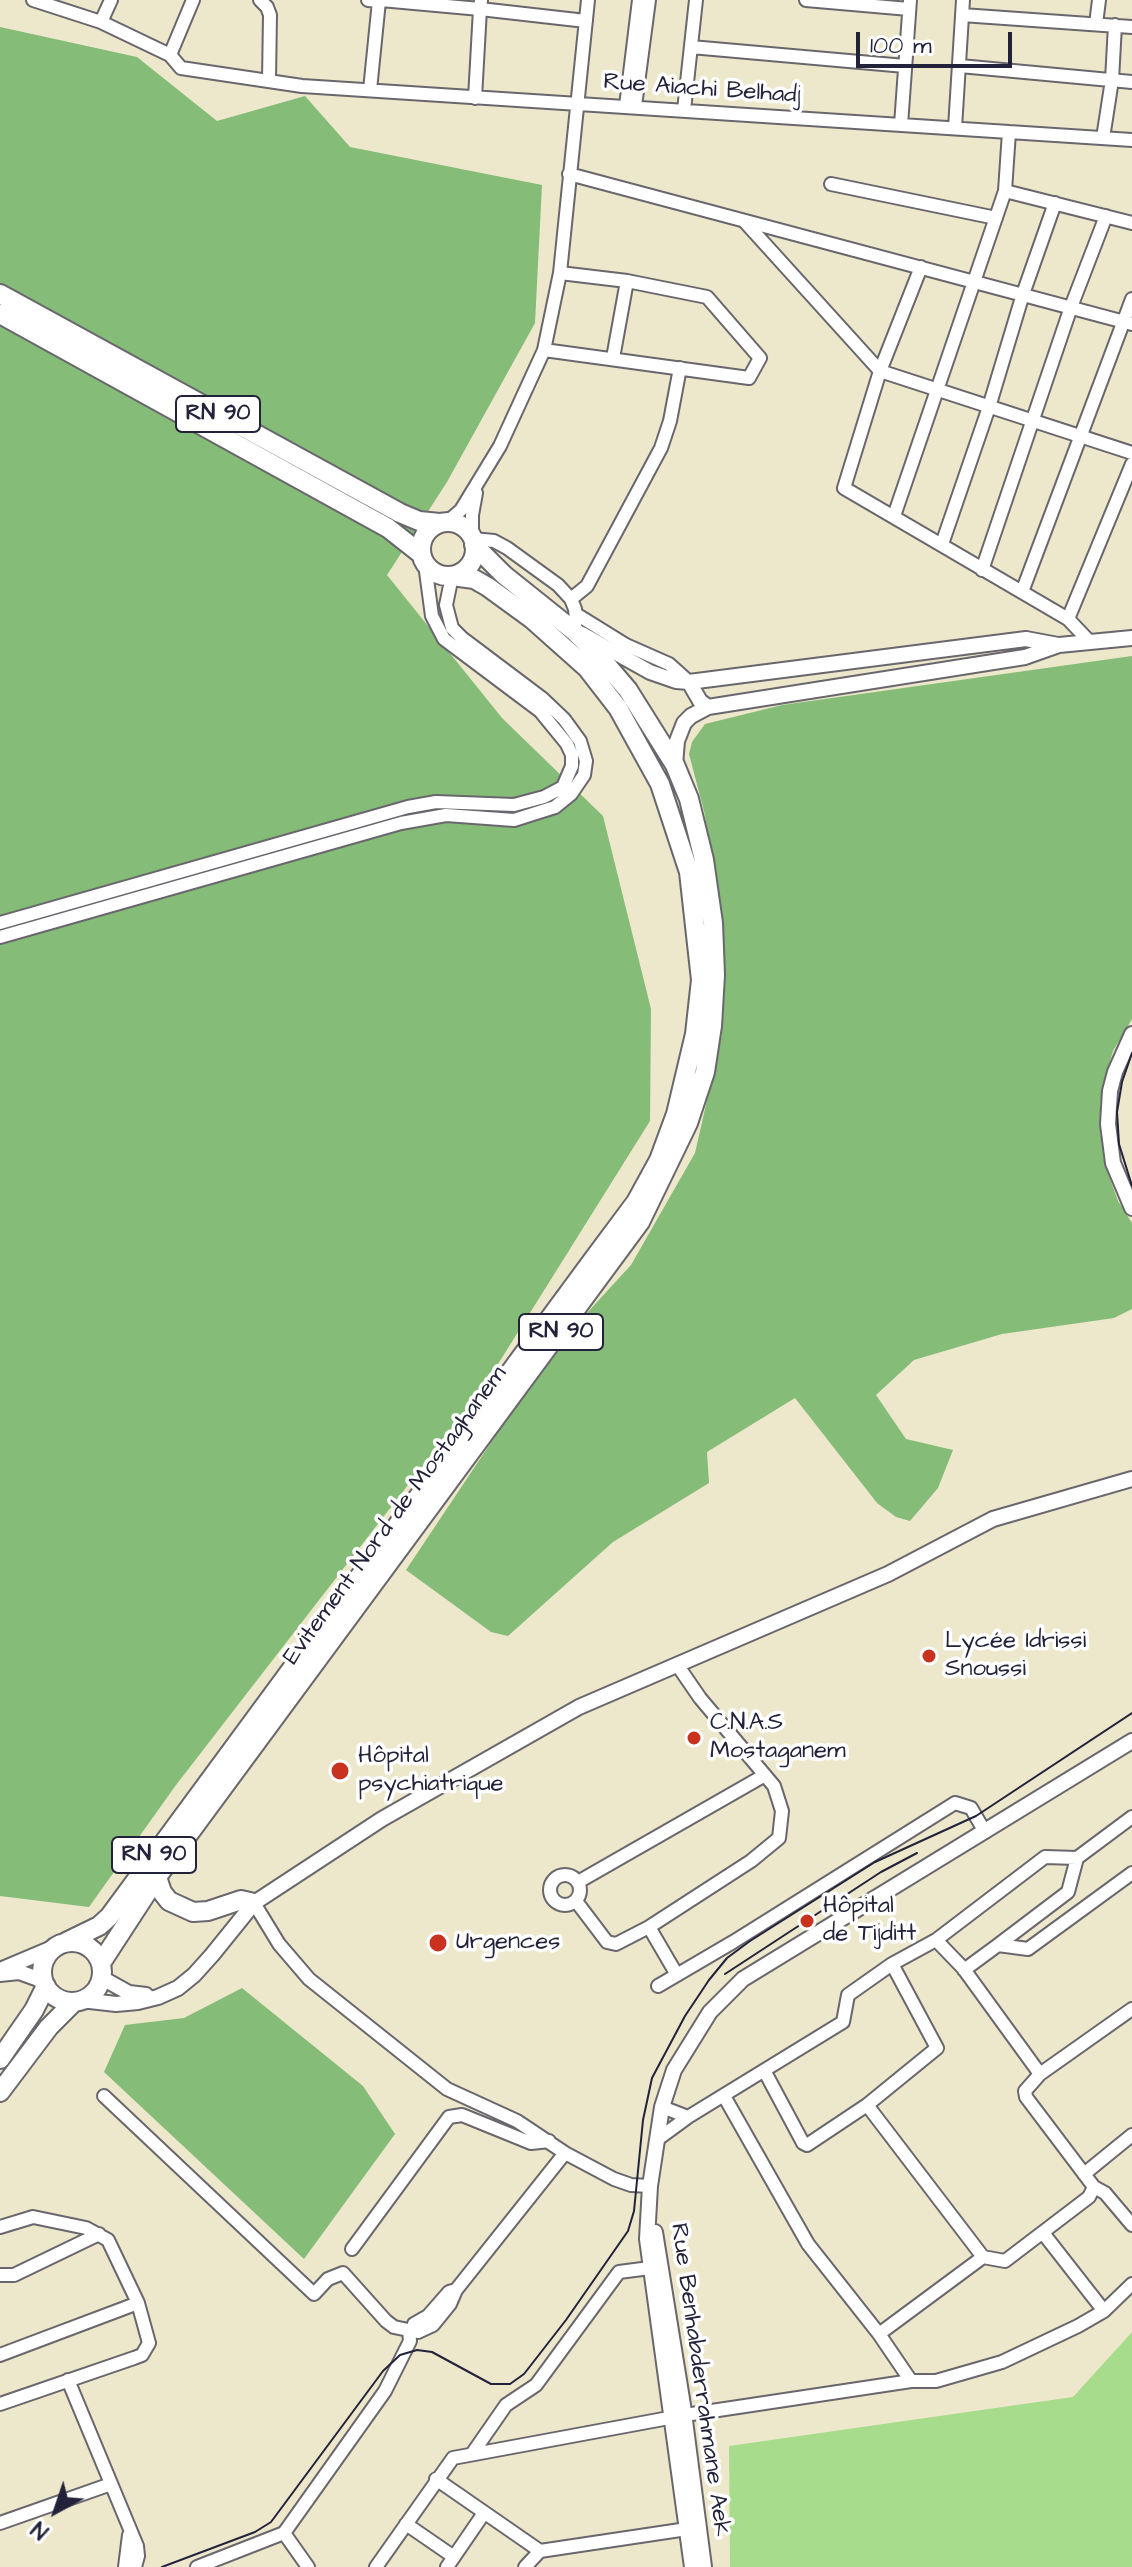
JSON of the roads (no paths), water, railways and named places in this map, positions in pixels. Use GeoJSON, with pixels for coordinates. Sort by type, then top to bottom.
{"type":"FeatureCollection","features":[{"type":"Feature","properties":{"kind":"highway","name":"RN 90"},"geometry":{"type":"LineString","coordinates":[[0,294],[400,513],[419,521],[444,523]]}},
{"type":"Feature","properties":{"kind":"highway","name":"RN 90"},"geometry":{"type":"LineString","coordinates":[[0,314],[388,528],[423,559]]}},
{"type":"Feature","properties":{"kind":"highway"},"geometry":{"type":"LineString","coordinates":[[444,523],[462,526],[473,540],[475,552],[470,565],[459,574],[437,574],[423,559],[423,538],[433,527],[444,523]]}},
{"type":"Feature","properties":{"kind":"highway","name":"Evitement Nord de Mostaghanem"},"geometry":{"type":"LineString","coordinates":[[101,1970],[157,1877],[640,1222],[668,1170],[705,1072],[715,975],[713,923],[704,860],[689,799],[675,765],[628,690],[574,625],[504,575],[473,540]]}},
{"type":"Feature","properties":{"kind":"highway","name":"Evitement Nord de Mostaghanem"},"geometry":{"type":"LineString","coordinates":[[62,1944],[99,1926],[109,1917],[636,1202],[659,1160],[676,1114],[695,1034],[701,980],[689,872],[660,784],[618,708],[587,668],[532,619],[488,587],[474,579],[452,576]]}},
{"type":"Feature","properties":{"kind":"highway"},"geometry":{"type":"LineString","coordinates":[[157,1877],[169,1901],[193,1912],[208,1911],[241,1900],[254,1903]]}},
{"type":"Feature","properties":{"kind":"highway"},"geometry":{"type":"LineString","coordinates":[[0,2059],[34,2010],[45,1984],[44,1961],[62,1944],[83,1944],[97,1955],[101,1970],[95,1992],[78,2001],[49,2027],[0,2092]]}},
{"type":"Feature","properties":{"kind":"highway"},"geometry":{"type":"LineString","coordinates":[[45,1984],[57,1998],[78,2001]]}},
{"type":"Feature","properties":{"kind":"main road"},"geometry":{"type":"LineString","coordinates":[[574,625],[650,672],[689,682],[1026,639],[1059,645]]}},
{"type":"Feature","properties":{"kind":"main road"},"geometry":{"type":"LineString","coordinates":[[675,765],[677,741],[684,723],[708,707],[1025,657],[1059,645],[1132,638]]}},
{"type":"Feature","properties":{"kind":"main road"},"geometry":{"type":"LineString","coordinates":[[689,682],[700,701],[708,707]]}},
{"type":"Feature","properties":{"kind":"main road"},"geometry":{"type":"LineString","coordinates":[[1132,1034],[1115,1072],[1110,1091],[1108,1124],[1113,1163],[1132,1208]]}},
{"type":"Feature","properties":{"kind":"main road"},"geometry":{"type":"LineString","coordinates":[[78,2001],[116,2004],[158,1997],[178,1988],[194,1975],[254,1903],[382,1819],[579,1707],[896,1570],[993,1519],[1132,1479]]}},
{"type":"Feature","properties":{"kind":"main road","name":"Rue Benhabderrahmane Aek"},"geometry":{"type":"LineString","coordinates":[[704,2567],[647,2239],[662,2107],[674,2070],[701,2024],[743,1979],[1132,1741]]}},
{"type":"Feature","properties":{"kind":"main road"},"geometry":{"type":"LineString","coordinates":[[0,1972],[62,1944]]}},
{"type":"Feature","properties":{"kind":"main road"},"geometry":{"type":"LineString","coordinates":[[101,1970],[129,1993],[158,1997]]}},
{"type":"Feature","properties":{"kind":"main road"},"geometry":{"type":"LineString","coordinates":[[0,1972],[19,1972],[45,1984]]}},
{"type":"Feature","properties":{"kind":"main road","name":"Rue Benhabderrahmane Aek"},"geometry":{"type":"LineString","coordinates":[[650,2193],[678,2416],[692,2567]]}},
{"type":"Feature","properties":{"kind":"street","name":"Rue Aiachi Belhadj"},"geometry":{"type":"LineString","coordinates":[[33,0],[49,2],[101,22],[170,55],[181,68],[269,80],[475,98],[1132,140]]}},
{"type":"Feature","properties":{"kind":"street"},"geometry":{"type":"LineString","coordinates":[[101,22],[111,0]]}},
{"type":"Feature","properties":{"kind":"street"},"geometry":{"type":"LineString","coordinates":[[170,55],[193,0]]}},
{"type":"Feature","properties":{"kind":"street"},"geometry":{"type":"LineString","coordinates":[[260,0],[270,15],[269,80]]}},
{"type":"Feature","properties":{"kind":"street"},"geometry":{"type":"LineString","coordinates":[[370,90],[376,0],[481,5],[586,21]]}},
{"type":"Feature","properties":{"kind":"street"},"geometry":{"type":"LineString","coordinates":[[444,523],[461,510],[500,446],[544,350],[560,273],[588,0]]}},
{"type":"Feature","properties":{"kind":"street"},"geometry":{"type":"LineString","coordinates":[[630,106],[639,0]]}},
{"type":"Feature","properties":{"kind":"street"},"geometry":{"type":"LineString","coordinates":[[630,106],[649,0]]}},
{"type":"Feature","properties":{"kind":"street"},"geometry":{"type":"LineString","coordinates":[[684,110],[696,0]]}},
{"type":"Feature","properties":{"kind":"street"},"geometry":{"type":"LineString","coordinates":[[806,0],[909,4],[901,125]]}},
{"type":"Feature","properties":{"kind":"street"},"geometry":{"type":"LineString","coordinates":[[955,128],[963,0]]}},
{"type":"Feature","properties":{"kind":"street"},"geometry":{"type":"LineString","coordinates":[[1096,24],[1099,0]]}},
{"type":"Feature","properties":{"kind":"street"},"geometry":{"type":"LineString","coordinates":[[475,98],[481,5]]}},
{"type":"Feature","properties":{"kind":"street"},"geometry":{"type":"LineString","coordinates":[[962,15],[1132,27]]}},
{"type":"Feature","properties":{"kind":"street"},"geometry":{"type":"LineString","coordinates":[[1103,138],[1112,80],[1115,25]]}},
{"type":"Feature","properties":{"kind":"street"},"geometry":{"type":"LineString","coordinates":[[691,47],[905,66]]}},
{"type":"Feature","properties":{"kind":"street"},"geometry":{"type":"LineString","coordinates":[[960,66],[1132,82]]}},
{"type":"Feature","properties":{"kind":"street"},"geometry":{"type":"LineString","coordinates":[[894,516],[1005,191],[1009,132]]}},
{"type":"Feature","properties":{"kind":"street"},"geometry":{"type":"LineString","coordinates":[[569,174],[1128,323]]}},
{"type":"Feature","properties":{"kind":"street"},"geometry":{"type":"LineString","coordinates":[[831,184],[996,218]]}},
{"type":"Feature","properties":{"kind":"street"},"geometry":{"type":"LineString","coordinates":[[1005,191],[1132,223]]}},
{"type":"Feature","properties":{"kind":"street"},"geometry":{"type":"LineString","coordinates":[[942,544],[1055,203]]}},
{"type":"Feature","properties":{"kind":"street"},"geometry":{"type":"LineString","coordinates":[[982,570],[1071,307],[1106,216]]}},
{"type":"Feature","properties":{"kind":"street"},"geometry":{"type":"LineString","coordinates":[[745,222],[880,371],[1132,453]]}},
{"type":"Feature","properties":{"kind":"street"},"geometry":{"type":"LineString","coordinates":[[921,267],[880,371],[844,488],[1068,619],[1090,642]]}},
{"type":"Feature","properties":{"kind":"street"},"geometry":{"type":"LineString","coordinates":[[544,350],[749,378],[760,355],[707,297],[627,281],[560,273]]}},
{"type":"Feature","properties":{"kind":"street"},"geometry":{"type":"LineString","coordinates":[[613,358],[627,281]]}},
{"type":"Feature","properties":{"kind":"street"},"geometry":{"type":"LineString","coordinates":[[1022,592],[1080,436],[1128,323],[1132,299]]}},
{"type":"Feature","properties":{"kind":"street"},"geometry":{"type":"LineString","coordinates":[[571,599],[587,586],[661,448],[670,421],[680,368]]}},
{"type":"Feature","properties":{"kind":"street"},"geometry":{"type":"LineString","coordinates":[[1068,619],[1132,464]]}},
{"type":"Feature","properties":{"kind":"street"},"geometry":{"type":"LineString","coordinates":[[478,484],[472,515],[473,540],[494,541],[558,585],[571,599],[574,625]]}},
{"type":"Feature","properties":{"kind":"street"},"geometry":{"type":"LineString","coordinates":[[0,923],[408,807],[436,802],[514,805],[544,797],[563,787],[572,766],[572,755],[567,744],[540,711],[444,639],[432,616],[423,559]]}},
{"type":"Feature","properties":{"kind":"street"},"geometry":{"type":"LineString","coordinates":[[0,937],[401,823],[446,815],[514,820],[555,807],[571,794],[584,775],[586,761],[580,741],[564,719],[543,699],[452,628],[446,605],[452,576]]}},
{"type":"Feature","properties":{"kind":"street"},"geometry":{"type":"LineString","coordinates":[[576,1901],[611,1944],[649,1927],[751,1861],[779,1838],[782,1811],[774,1786],[700,1698],[678,1666]]}},
{"type":"Feature","properties":{"kind":"street"},"geometry":{"type":"LineString","coordinates":[[578,1882],[765,1775]]}},
{"type":"Feature","properties":{"kind":"street"},"geometry":{"type":"LineString","coordinates":[[658,1986],[955,1803],[971,1808],[985,1832]]}},
{"type":"Feature","properties":{"kind":"street"},"geometry":{"type":"LineString","coordinates":[[964,1970],[1068,1892],[1077,1858],[1132,1817]]}},
{"type":"Feature","properties":{"kind":"street"},"geometry":{"type":"LineString","coordinates":[[658,2139],[688,2117],[843,2022],[848,1995],[892,1964],[936,1940],[1045,1857],[1077,1858]]}},
{"type":"Feature","properties":{"kind":"street"},"geometry":{"type":"LineString","coordinates":[[998,1945],[1028,1949],[1132,1873]]}},
{"type":"Feature","properties":{"kind":"street"},"geometry":{"type":"LineString","coordinates":[[561,1875],[571,1875],[578,1882],[581,1892],[576,1901],[567,1905],[557,1903],[551,1896],[550,1886],[561,1875]]}},
{"type":"Feature","properties":{"kind":"street"},"geometry":{"type":"LineString","coordinates":[[254,1903],[279,1944],[309,1979],[447,2089],[517,2121],[565,2153],[614,2179],[650,2193]]}},
{"type":"Feature","properties":{"kind":"street"},"geometry":{"type":"LineString","coordinates":[[649,1927],[677,1975]]}},
{"type":"Feature","properties":{"kind":"street"},"geometry":{"type":"LineString","coordinates":[[936,1940],[964,1970],[1040,2074]]}},
{"type":"Feature","properties":{"kind":"street"},"geometry":{"type":"LineString","coordinates":[[765,2072],[803,2143],[807,2145],[867,2105],[937,2048],[892,1964]]}},
{"type":"Feature","properties":{"kind":"street"},"geometry":{"type":"LineString","coordinates":[[1130,2015],[1040,2074],[1025,2091],[1026,2097],[1094,2187],[1105,2193],[1132,2225]]}},
{"type":"Feature","properties":{"kind":"street"},"geometry":{"type":"LineString","coordinates":[[104,2096],[314,2294],[328,2279],[343,2273],[386,2321],[394,2327],[412,2330]]}},
{"type":"Feature","properties":{"kind":"street"},"geometry":{"type":"LineString","coordinates":[[724,2096],[808,2244],[879,2334],[911,2381]]}},
{"type":"Feature","properties":{"kind":"street"},"geometry":{"type":"LineString","coordinates":[[867,2105],[983,2257],[1005,2261],[1089,2197],[1094,2187]]}},
{"type":"Feature","properties":{"kind":"street"},"geometry":{"type":"LineString","coordinates":[[662,2107],[688,2117]]}},
{"type":"Feature","properties":{"kind":"street"},"geometry":{"type":"LineString","coordinates":[[352,2249],[449,2117],[462,2115],[531,2143],[549,2141]]}},
{"type":"Feature","properties":{"kind":"street"},"geometry":{"type":"LineString","coordinates":[[1084,2174],[1132,2135]]}},
{"type":"Feature","properties":{"kind":"street"},"geometry":{"type":"LineString","coordinates":[[197,2567],[284,2533],[385,2391],[410,2341],[414,2324],[428,2316],[446,2295],[456,2290],[565,2153]]}},
{"type":"Feature","properties":{"kind":"street"},"geometry":{"type":"LineString","coordinates":[[0,2227],[33,2217],[86,2228],[99,2234],[115,2249],[138,2303],[149,2343],[142,2355],[0,2404]]}},
{"type":"Feature","properties":{"kind":"street"},"geometry":{"type":"LineString","coordinates":[[1043,2233],[1104,2311]]}},
{"type":"Feature","properties":{"kind":"street"},"geometry":{"type":"LineString","coordinates":[[0,2275],[14,2275],[99,2234]]}},
{"type":"Feature","properties":{"kind":"street"},"geometry":{"type":"LineString","coordinates":[[879,2334],[983,2257]]}},
{"type":"Feature","properties":{"kind":"street"},"geometry":{"type":"LineString","coordinates":[[472,2454],[506,2405],[536,2385],[619,2272],[650,2268]]}},
{"type":"Feature","properties":{"kind":"street"},"geometry":{"type":"LineString","coordinates":[[376,2567],[453,2458],[678,2416],[911,2381],[936,2381],[1002,2362],[1104,2311],[1132,2284]]}},
{"type":"Feature","properties":{"kind":"street"},"geometry":{"type":"LineString","coordinates":[[0,2355],[138,2303]]}},
{"type":"Feature","properties":{"kind":"street"},"geometry":{"type":"LineString","coordinates":[[68,2380],[139,2552],[135,2567]]}},
{"type":"Feature","properties":{"kind":"street"},"geometry":{"type":"LineString","coordinates":[[436,2479],[540,2551]]}},
{"type":"Feature","properties":{"kind":"street"},"geometry":{"type":"LineString","coordinates":[[0,2523],[111,2484]]}},
{"type":"Feature","properties":{"kind":"street"},"geometry":{"type":"LineString","coordinates":[[406,2524],[451,2562],[484,2513]]}},
{"type":"Feature","properties":{"kind":"street"},"geometry":{"type":"LineString","coordinates":[[525,2567],[540,2551],[687,2529]]}},
{"type":"Feature","properties":{"kind":"street"},"geometry":{"type":"LineString","coordinates":[[125,2567],[129,2532]]}},
{"type":"Feature","properties":{"kind":"street"},"geometry":{"type":"LineString","coordinates":[[284,2533],[308,2567]]}},
{"type":"Feature","properties":{"kind":"tram line"},"geometry":{"type":"LineString","coordinates":[[1132,1053],[1122,1082],[1117,1112],[1119,1144],[1132,1186]]}},
{"type":"Feature","properties":{"kind":"tram line"},"geometry":{"type":"LineString","coordinates":[[162,2567],[255,2532],[271,2522],[383,2371],[400,2355],[417,2350],[432,2352],[491,2384],[510,2384],[524,2374],[628,2231],[634,2211],[643,2120],[652,2078],[685,2016],[727,1958],[875,1862],[976,1816],[1132,1713]]}},
{"type":"Feature","properties":{"kind":"tram line"},"geometry":{"type":"LineString","coordinates":[[725,1974],[881,1872],[917,1853]]}},
{"type":"Feature","properties":{"kind":"place","name":"Lycée Idrissi Snoussi"},"geometry":{"type":"Point","coordinates":[929,1656]}},
{"type":"Feature","properties":{"kind":"place","name":"C.N.A.S Mostaganem"},"geometry":{"type":"Point","coordinates":[694,1738]}},
{"type":"Feature","properties":{"kind":"place","name":"Hôpital psychiatrique"},"geometry":{"type":"Point","coordinates":[340,1771]}},
{"type":"Feature","properties":{"kind":"place","name":"Hôpital de Tijditt"},"geometry":{"type":"Point","coordinates":[807,1921]}},
{"type":"Feature","properties":{"kind":"place","name":"Urgences"},"geometry":{"type":"Point","coordinates":[438,1943]}}]}
